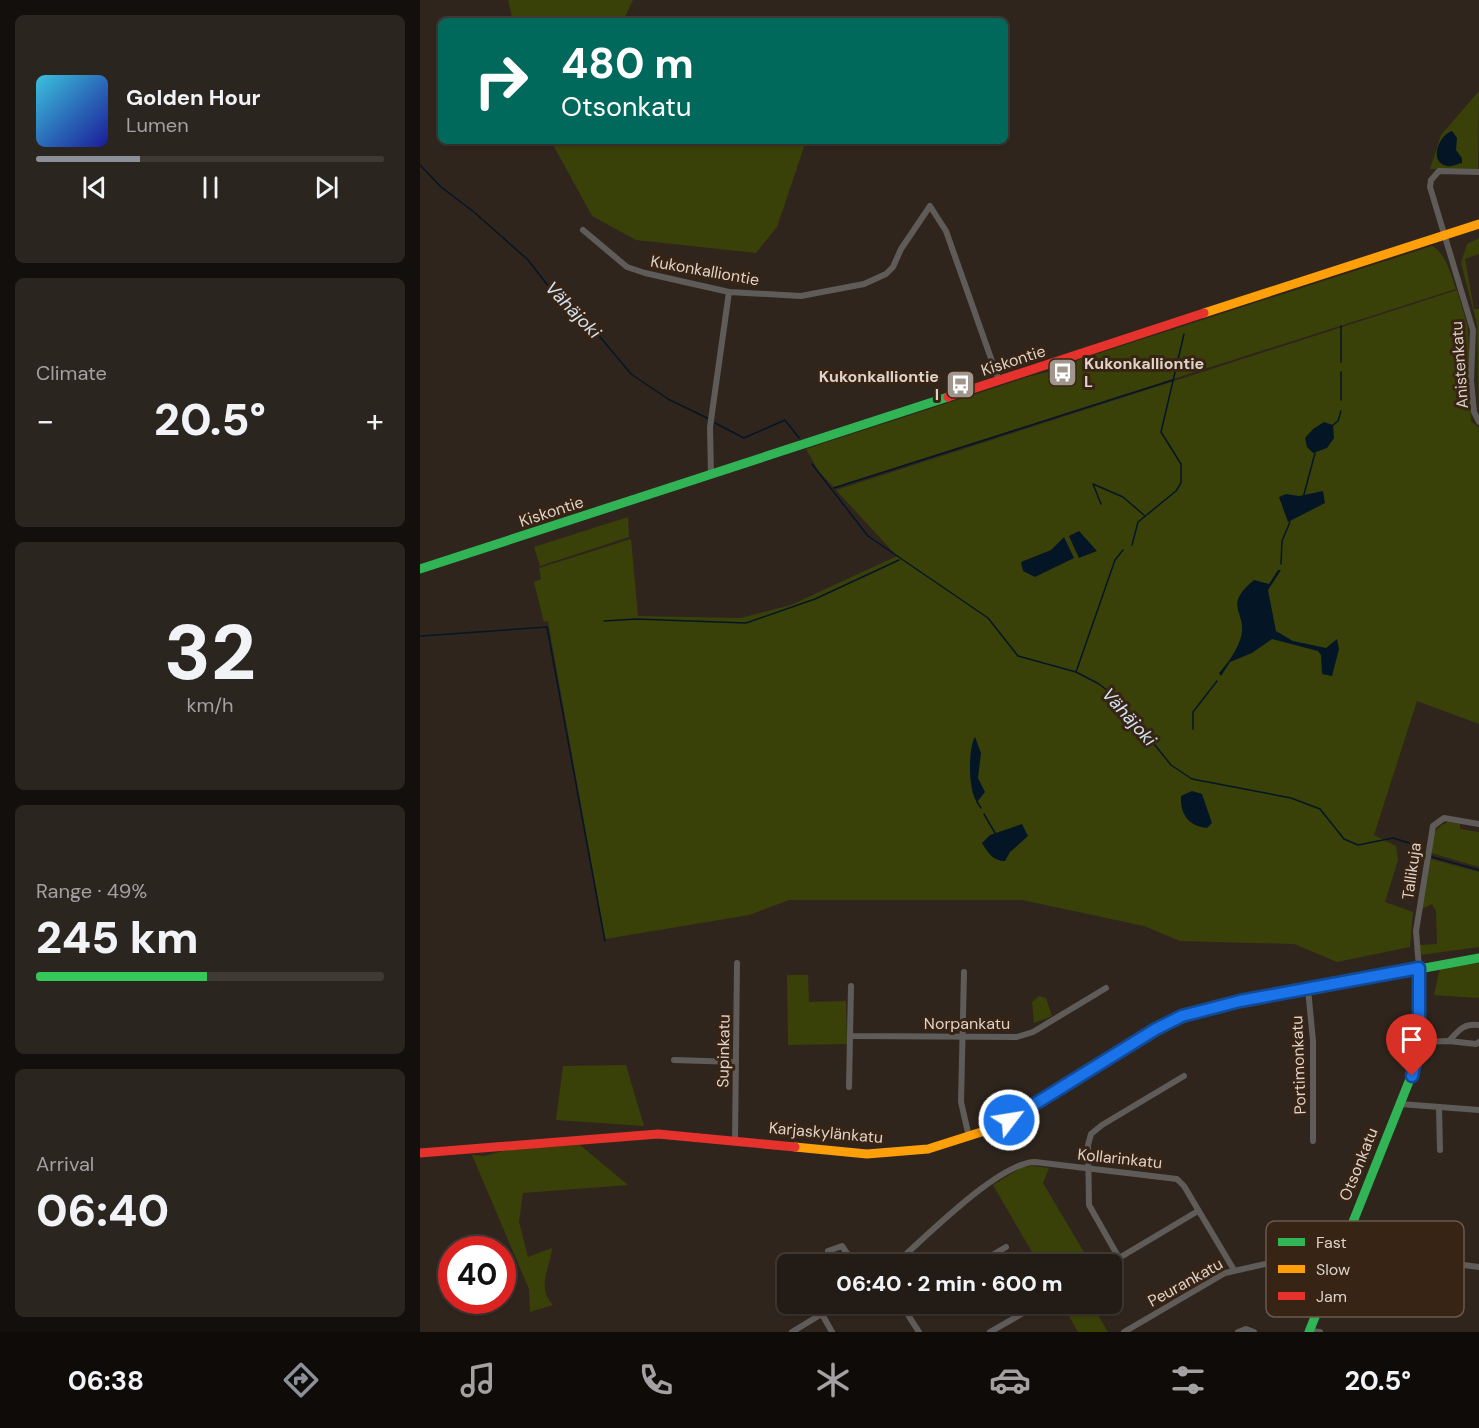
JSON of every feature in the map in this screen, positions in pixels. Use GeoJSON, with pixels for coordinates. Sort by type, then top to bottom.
{"type":"FeatureCollection","features":[{"type":"Feature","properties":{"kind":"street","name":"Anistenkatu"},"geometry":{"type":"LineString","coordinates":[[1479,172],[1439,171],[1431,180],[1430,187],[1473,330],[1471,380],[1474,412],[1479,422]]}},
{"type":"Feature","properties":{"kind":"street","name":"Kukonkalliontie"},"geometry":{"type":"LineString","coordinates":[[583,230],[627,267],[729,292],[801,296],[875,280],[893,267],[901,249],[930,206],[946,231],[999,381]]}},
{"type":"Feature","properties":{"kind":"street","name":"Kiskontie"},"geometry":{"type":"LineString","coordinates":[[420,569],[1479,224]]}},
{"type":"Feature","properties":{"kind":"street"},"geometry":{"type":"LineString","coordinates":[[711,475],[710,427],[729,292]]}},
{"type":"Feature","properties":{"kind":"street","name":"Tallikuja"},"geometry":{"type":"LineString","coordinates":[[1419,968],[1416,931],[1433,826],[1443,818],[1479,824]]}},
{"type":"Feature","properties":{"kind":"street","name":"Karjaskylänkatu"},"geometry":{"type":"LineString","coordinates":[[420,1153],[630,1135],[735,1140],[867,1154],[928,1149],[1003,1124],[1156,1029],[1182,1016],[1219,1005],[1479,958]]}},
{"type":"Feature","properties":{"kind":"street","name":"Supinkatu"},"geometry":{"type":"LineString","coordinates":[[735,1140],[736,963]]}},
{"type":"Feature","properties":{"kind":"street","name":"Otsonkatu"},"geometry":{"type":"LineString","coordinates":[[1352,1221],[1415,1066],[1419,1042],[1419,968]]}},
{"type":"Feature","properties":{"kind":"street"},"geometry":{"type":"LineString","coordinates":[[964,972],[961,1101],[969,1137]]}},
{"type":"Feature","properties":{"kind":"street"},"geometry":{"type":"LineString","coordinates":[[849,1087],[851,986]]}},
{"type":"Feature","properties":{"kind":"street","name":"Norpankatu"},"geometry":{"type":"LineString","coordinates":[[850,1036],[1017,1037],[1033,1032],[1106,988]]}},
{"type":"Feature","properties":{"kind":"street","name":"Portimonkatu"},"geometry":{"type":"LineString","coordinates":[[1308,989],[1313,1041],[1313,1141]]}},
{"type":"Feature","properties":{"kind":"street"},"geometry":{"type":"LineString","coordinates":[[1449,1041],[1460,1029],[1470,1024],[1479,1026]]}},
{"type":"Feature","properties":{"kind":"street"},"geometry":{"type":"LineString","coordinates":[[1419,1042],[1449,1041],[1476,1044],[1479,1042]]}},
{"type":"Feature","properties":{"kind":"street"},"geometry":{"type":"LineString","coordinates":[[674,1060],[736,1062]]}},
{"type":"Feature","properties":{"kind":"street"},"geometry":{"type":"LineString","coordinates":[[1184,1076],[1095,1130],[1088,1145],[1089,1205],[1119,1258],[1198,1211]]}},
{"type":"Feature","properties":{"kind":"street"},"geometry":{"type":"LineString","coordinates":[[1400,1104],[1479,1110]]}},
{"type":"Feature","properties":{"kind":"street"},"geometry":{"type":"LineString","coordinates":[[1439,1108],[1440,1150]]}},
{"type":"Feature","properties":{"kind":"street","name":"Kollarinkatu"},"geometry":{"type":"LineString","coordinates":[[907,1254],[994,1180],[1015,1166],[1029,1162],[1175,1178],[1183,1184],[1234,1270]]}},
{"type":"Feature","properties":{"kind":"street"},"geometry":{"type":"LineString","coordinates":[[829,1254],[828,1251],[842,1246],[847,1254]]}},
{"type":"Feature","properties":{"kind":"street"},"geometry":{"type":"LineString","coordinates":[[994,1254],[1006,1247]]}},
{"type":"Feature","properties":{"kind":"street","name":"Peurankatu"},"geometry":{"type":"LineString","coordinates":[[1124,1332],[1204,1283],[1234,1270],[1266,1264]]}},
{"type":"Feature","properties":{"kind":"street","name":"Peurankatu"},"geometry":{"type":"LineString","coordinates":[[1464,1265],[1479,1267]]}},
{"type":"Feature","properties":{"kind":"street"},"geometry":{"type":"LineString","coordinates":[[792,1332],[822,1314],[832,1332]]}},
{"type":"Feature","properties":{"kind":"street"},"geometry":{"type":"LineString","coordinates":[[907,1314],[919,1332]]}},
{"type":"Feature","properties":{"kind":"street"},"geometry":{"type":"LineString","coordinates":[[990,1332],[1020,1314]]}},
{"type":"Feature","properties":{"kind":"street","name":"Otsonkatu"},"geometry":{"type":"LineString","coordinates":[[1309,1331],[1315,1317]]}},
{"type":"Feature","properties":{"kind":"street"},"geometry":{"type":"LineString","coordinates":[[1238,1332],[1246,1329],[1254,1332]]}},
{"type":"Feature","properties":{"kind":"street"},"geometry":{"type":"LineString","coordinates":[[1309,1331],[1320,1332]]}},
{"type":"Feature","properties":{"kind":"green space"},"geometry":{"type":"Polygon","coordinates":[[[508,0],[633,0],[624,18],[512,18],[508,0]]]}},
{"type":"Feature","properties":{"kind":"green space"},"geometry":{"type":"Polygon","coordinates":[[[1479,91],[1478,170],[1430,169],[1441,135],[1479,91]]]}},
{"type":"Feature","properties":{"kind":"green space"},"geometry":{"type":"Polygon","coordinates":[[[553,144],[805,144],[777,227],[756,253],[636,240],[592,216],[553,144]]]}},
{"type":"Feature","properties":{"kind":"green space"},"geometry":{"type":"Polygon","coordinates":[[[1479,238],[1479,254],[1465,259],[1474,309],[1479,309],[1479,413],[1477,324],[1461,263],[1467,244],[1479,238]]]}},
{"type":"Feature","properties":{"kind":"green space"},"geometry":{"type":"Polygon","coordinates":[[[1432,246],[1444,259],[1456,289],[834,487],[819,472],[806,449],[1031,376],[1072,366],[1078,360],[1432,246]]]}},
{"type":"Feature","properties":{"kind":"green space"},"geometry":{"type":"Polygon","coordinates":[[[1457,290],[1468,327],[1471,421],[1479,428],[1479,724],[1417,701],[1374,835],[1396,846],[1398,860],[1385,902],[1413,912],[1410,947],[1337,962],[1294,944],[1180,941],[1144,926],[1022,900],[789,900],[749,915],[605,939],[548,621],[544,622],[534,582],[541,579],[539,568],[631,539],[638,616],[741,618],[791,605],[897,556],[836,490],[1457,290]]]}},
{"type":"Feature","properties":{"kind":"green space"},"geometry":{"type":"Polygon","coordinates":[[[628,517],[629,537],[540,566],[534,547],[628,517]]]}},
{"type":"Feature","properties":{"kind":"green space"},"geometry":{"type":"Polygon","coordinates":[[[1448,822],[1460,824],[1460,829],[1479,832],[1479,867],[1431,853],[1436,831],[1448,822]]]}},
{"type":"Feature","properties":{"kind":"green space"},"geometry":{"type":"Polygon","coordinates":[[[1431,859],[1479,872],[1479,947],[1420,955],[1420,945],[1437,944],[1436,911],[1432,904],[1422,909],[1431,859]]]}},
{"type":"Feature","properties":{"kind":"green space"},"geometry":{"type":"Polygon","coordinates":[[[1479,963],[1479,998],[1434,995],[1440,968],[1479,963]]]}},
{"type":"Feature","properties":{"kind":"green space"},"geometry":{"type":"Polygon","coordinates":[[[787,975],[808,975],[809,1002],[846,1001],[847,1044],[788,1045],[787,975]]]}},
{"type":"Feature","properties":{"kind":"green space"},"geometry":{"type":"Polygon","coordinates":[[[1039,996],[1046,998],[1052,1016],[1034,1023],[1032,1002],[1039,996]]]}},
{"type":"Feature","properties":{"kind":"green space"},"geometry":{"type":"Polygon","coordinates":[[[626,1065],[644,1126],[556,1120],[563,1066],[626,1065]]]}},
{"type":"Feature","properties":{"kind":"green space"},"geometry":{"type":"Polygon","coordinates":[[[580,1145],[628,1185],[523,1193],[519,1222],[528,1257],[552,1248],[545,1278],[545,1291],[553,1305],[530,1312],[529,1289],[516,1258],[516,1236],[506,1236],[472,1155],[484,1156],[507,1150],[580,1145]]]}},
{"type":"Feature","properties":{"kind":"green space"},"geometry":{"type":"Polygon","coordinates":[[[1022,1167],[1049,1168],[1043,1183],[1085,1254],[1033,1254],[993,1185],[1022,1167]]]}},
{"type":"Feature","properties":{"kind":"green space"},"geometry":{"type":"Polygon","coordinates":[[[1068,1314],[1097,1314],[1108,1332],[1078,1332],[1068,1314]]]}},
{"type":"Feature","properties":{"kind":"water"},"geometry":{"type":"Polygon","coordinates":[[[1452,131],[1457,138],[1456,150],[1462,158],[1462,163],[1447,166],[1441,164],[1438,159],[1437,149],[1447,133],[1452,131]]]}},
{"type":"Feature","properties":{"kind":"water"},"geometry":{"type":"Polygon","coordinates":[[[1324,422],[1333,425],[1334,438],[1327,448],[1313,453],[1307,447],[1305,438],[1324,422]]]}},
{"type":"Feature","properties":{"kind":"water"},"geometry":{"type":"Polygon","coordinates":[[[1323,491],[1325,503],[1288,522],[1279,497],[1286,494],[1299,496],[1323,491]]]}},
{"type":"Feature","properties":{"kind":"water"},"geometry":{"type":"Polygon","coordinates":[[[1079,531],[1097,551],[1079,558],[1069,536],[1079,531]]]}},
{"type":"Feature","properties":{"kind":"water"},"geometry":{"type":"Polygon","coordinates":[[[1064,537],[1074,558],[1035,577],[1023,571],[1021,562],[1051,550],[1064,537]]]}},
{"type":"Feature","properties":{"kind":"water"},"geometry":{"type":"Polygon","coordinates":[[[1278,570],[1281,570],[1268,590],[1276,631],[1293,641],[1326,648],[1337,639],[1339,649],[1332,676],[1322,674],[1321,655],[1318,651],[1272,639],[1252,653],[1230,662],[1221,676],[1219,673],[1231,658],[1240,640],[1242,623],[1237,604],[1239,597],[1254,580],[1269,584],[1278,570]]]}},
{"type":"Feature","properties":{"kind":"water"},"geometry":{"type":"Polygon","coordinates":[[[975,737],[981,753],[978,778],[985,792],[977,802],[972,789],[970,770],[971,750],[975,737]]]}},
{"type":"Feature","properties":{"kind":"water"},"geometry":{"type":"Polygon","coordinates":[[[1192,791],[1202,794],[1212,823],[1207,828],[1190,822],[1184,814],[1181,796],[1192,791]]]}},
{"type":"Feature","properties":{"kind":"water"},"geometry":{"type":"Polygon","coordinates":[[[1022,824],[1028,836],[1010,852],[1005,861],[994,858],[982,843],[990,835],[1022,824]]]}},
{"type":"Feature","properties":{"kind":"waterway","name":"Vähäjoki"},"geometry":{"type":"LineString","coordinates":[[420,165],[441,187],[474,212],[528,260],[560,301],[591,326],[631,374],[668,399],[709,419]]}},
{"type":"Feature","properties":{"kind":"waterway"},"geometry":{"type":"LineString","coordinates":[[1341,326],[1341,362]]}},
{"type":"Feature","properties":{"kind":"waterway"},"geometry":{"type":"LineString","coordinates":[[1132,545],[1138,522],[1176,491],[1181,483],[1181,464],[1161,432],[1184,334]]}},
{"type":"Feature","properties":{"kind":"waterway"},"geometry":{"type":"LineString","coordinates":[[1341,372],[1341,400]]}},
{"type":"Feature","properties":{"kind":"waterway"},"geometry":{"type":"LineString","coordinates":[[834,488],[1173,380]]}},
{"type":"Feature","properties":{"kind":"waterway"},"geometry":{"type":"LineString","coordinates":[[1332,426],[1338,421],[1341,411]]}},
{"type":"Feature","properties":{"kind":"waterway","name":"Vähäjoki"},"geometry":{"type":"LineString","coordinates":[[715,423],[744,438],[785,420],[799,438]]}},
{"type":"Feature","properties":{"kind":"waterway"},"geometry":{"type":"LineString","coordinates":[[1303,498],[1315,453]]}},
{"type":"Feature","properties":{"kind":"waterway","name":"Vähäjoki"},"geometry":{"type":"LineString","coordinates":[[812,464],[868,536],[988,618],[1018,656],[1076,672],[1099,684],[1117,698],[1171,765],[1192,779],[1291,798],[1320,809],[1344,839],[1358,845],[1393,838],[1409,843],[1423,853]]}},
{"type":"Feature","properties":{"kind":"waterway"},"geometry":{"type":"LineString","coordinates":[[1101,504],[1093,484],[1123,497],[1145,516]]}},
{"type":"Feature","properties":{"kind":"waterway"},"geometry":{"type":"LineString","coordinates":[[1281,564],[1282,541],[1290,522]]}},
{"type":"Feature","properties":{"kind":"waterway"},"geometry":{"type":"LineString","coordinates":[[1076,672],[1115,560],[1123,550]]}},
{"type":"Feature","properties":{"kind":"waterway"},"geometry":{"type":"LineString","coordinates":[[604,621],[636,619],[746,623],[815,599],[899,560]]}},
{"type":"Feature","properties":{"kind":"waterway"},"geometry":{"type":"LineString","coordinates":[[421,636],[547,627],[605,941]]}},
{"type":"Feature","properties":{"kind":"waterway"},"geometry":{"type":"LineString","coordinates":[[1193,729],[1193,712],[1217,681]]}},
{"type":"Feature","properties":{"kind":"waterway"},"geometry":{"type":"LineString","coordinates":[[977,802],[981,808]]}},
{"type":"Feature","properties":{"kind":"waterway"},"geometry":{"type":"LineString","coordinates":[[984,814],[995,833]]}},
{"type":"Feature","properties":{"kind":"waterway","name":"Vähäjoki"},"geometry":{"type":"LineString","coordinates":[[1432,857],[1479,870]]}},
{"type":"Feature","properties":{"kind":"traffic: fast"},"geometry":{"type":"LineString","coordinates":[[420,569],[948,397]]}},
{"type":"Feature","properties":{"kind":"traffic: fast"},"geometry":{"type":"LineString","coordinates":[[1189,1016],[1208,1008],[1479,958]]}},
{"type":"Feature","properties":{"kind":"traffic: fast"},"geometry":{"type":"LineString","coordinates":[[1353,1221],[1412,1074]]}},
{"type":"Feature","properties":{"kind":"traffic: fast"},"geometry":{"type":"LineString","coordinates":[[1309,1332],[1315,1317]]}},
{"type":"Feature","properties":{"kind":"traffic: slow"},"geometry":{"type":"LineString","coordinates":[[1204,313],[1479,224]]}},
{"type":"Feature","properties":{"kind":"traffic: slow"},"geometry":{"type":"LineString","coordinates":[[1412,1074],[1419,1042],[1419,968]]}},
{"type":"Feature","properties":{"kind":"traffic: slow"},"geometry":{"type":"LineString","coordinates":[[795,1147],[867,1154],[928,1149],[997,1127],[1156,1029],[1189,1016]]}},
{"type":"Feature","properties":{"kind":"traffic: jam"},"geometry":{"type":"LineString","coordinates":[[948,397],[1204,313]]}},
{"type":"Feature","properties":{"kind":"traffic: jam"},"geometry":{"type":"LineString","coordinates":[[420,1153],[658,1134],[795,1147]]}},
{"type":"Feature","properties":{"kind":"place","name":"Kukonkalliontie L"},"geometry":{"type":"Point","coordinates":[1063,372]}},
{"type":"Feature","properties":{"kind":"place","name":"Kukonkalliontie I"},"geometry":{"type":"Point","coordinates":[960,385]}},
{"type":"Feature","properties":{"kind":"route"},"geometry":{"type":"LineString","coordinates":[[1009,1120],[1156,1029],[1182,1016],[1240,1001],[1419,968],[1419,1042],[1412,1076]]}}]}
